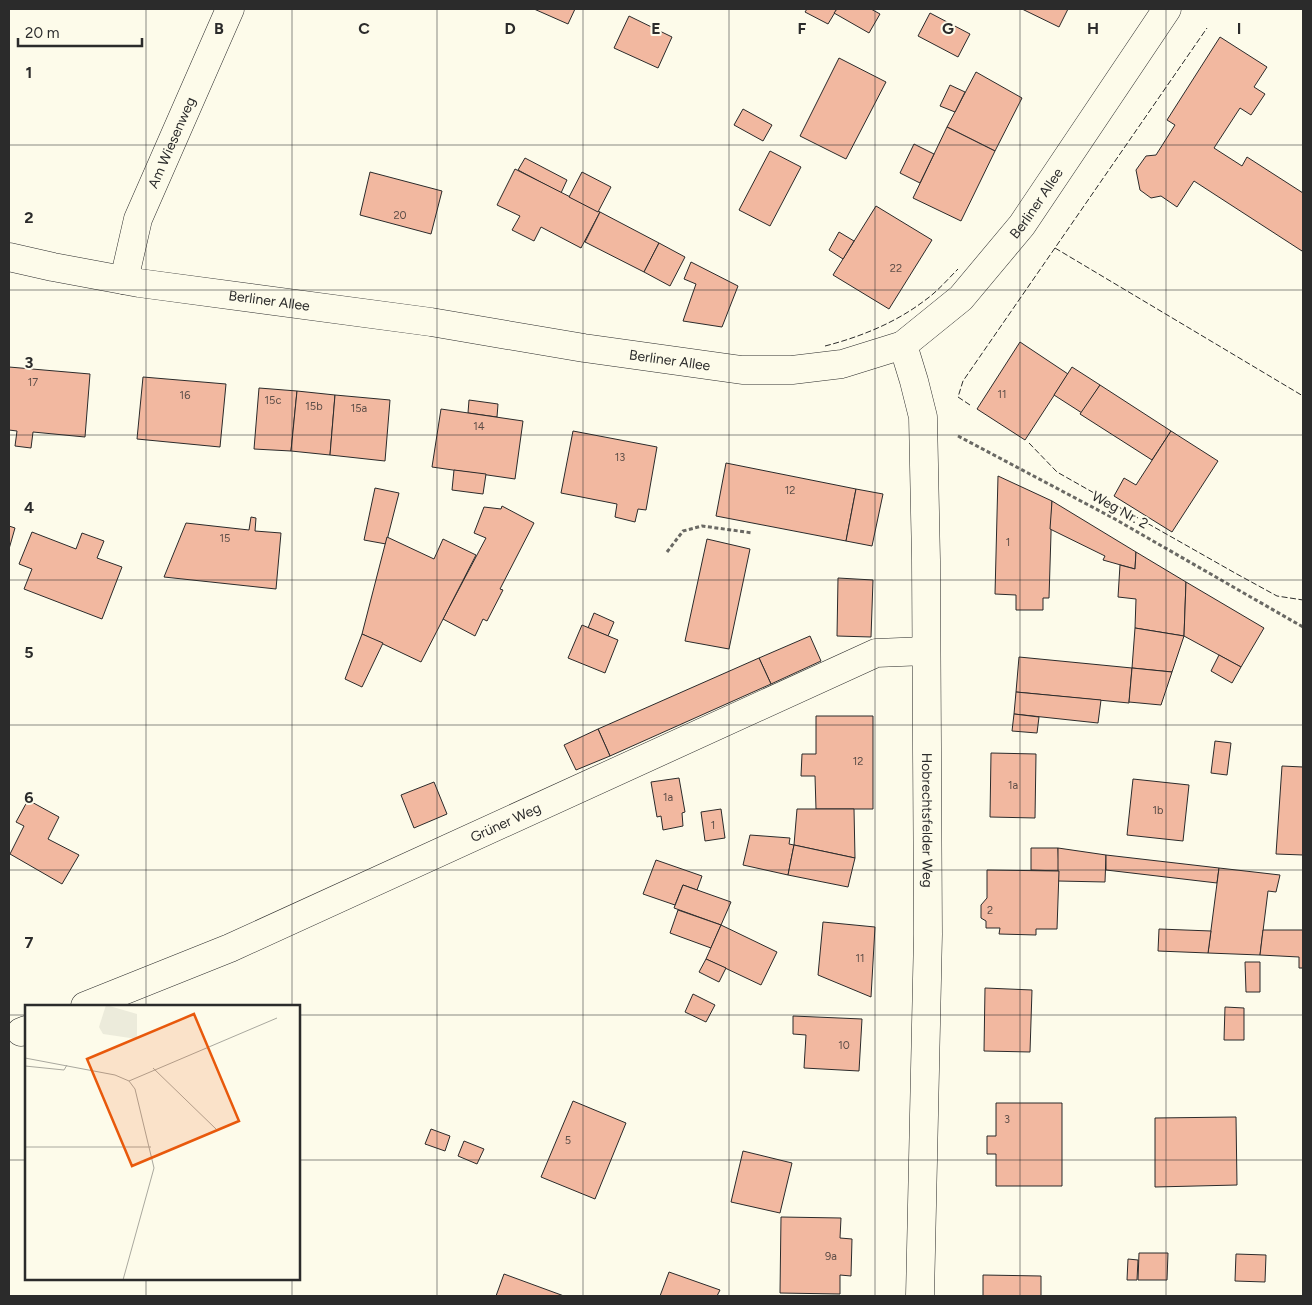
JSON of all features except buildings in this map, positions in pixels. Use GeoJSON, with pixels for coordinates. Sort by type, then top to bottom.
{"type":"FeatureCollection","features":[{"type":"Feature","properties":{"kind":"main road","name":"Am Wiesenweg"},"geometry":{"type":"LineString","coordinates":[[124,280],[138,219],[230,9]]}},
{"type":"Feature","properties":{"kind":"main road","name":"Berliner Allee"},"geometry":{"type":"LineString","coordinates":[[9,257],[124,280],[431,322],[584,348],[742,370],[792,370],[842,364],[903,345],[961,298],[1022,225],[1167,9]]}},
{"type":"Feature","properties":{"kind":"main road","name":"Hobrechtsfelder Weg"},"geometry":{"type":"LineString","coordinates":[[903,345],[924,418],[928,940],[920,1296]]}},
{"type":"Feature","properties":{"kind":"main road","name":"Grüner Weg"},"geometry":{"type":"LineString","coordinates":[[88,1005],[230,948],[876,654],[926,651]]}},
{"type":"Feature","properties":{"kind":"path","name":"Weg Nr. 2"},"geometry":{"type":"LineString","coordinates":[[924,418],[1113,518],[1303,627]]}},
{"type":"Feature","properties":{"kind":"path"},"geometry":{"type":"LineString","coordinates":[[667,552],[683,531],[702,526],[753,533]]}},
{"type":"Feature","properties":{"kind":"fence"},"geometry":{"type":"LineString","coordinates":[[970,405],[958,397],[963,381],[1207,28]]}},
{"type":"Feature","properties":{"kind":"fence"},"geometry":{"type":"LineString","coordinates":[[1055,248],[1303,396]]}},
{"type":"Feature","properties":{"kind":"fence"},"geometry":{"type":"LineString","coordinates":[[825,346],[864,334],[889,323],[929,297],[958,269]]}},
{"type":"Feature","properties":{"kind":"fence"},"geometry":{"type":"LineString","coordinates":[[1029,443],[1057,472],[1277,596],[1303,600]]}}]}
